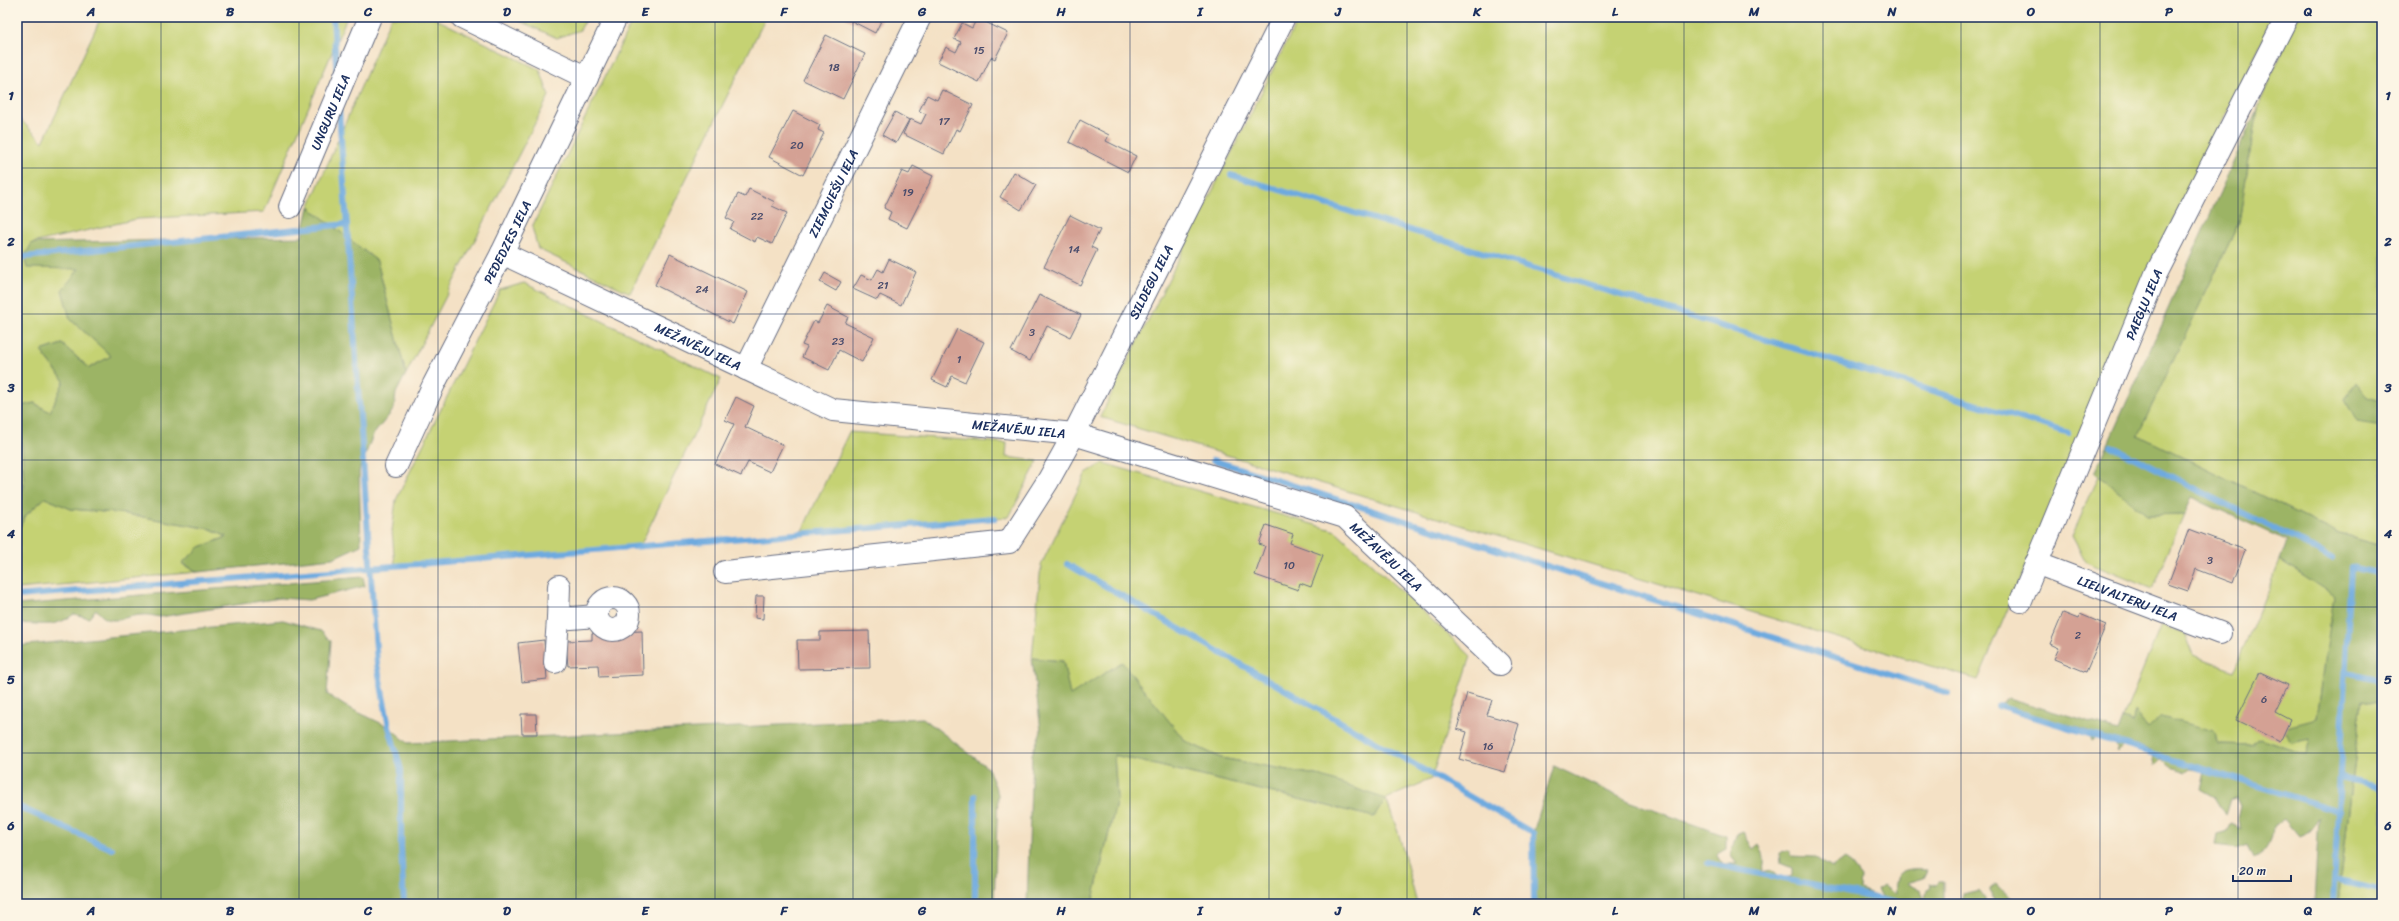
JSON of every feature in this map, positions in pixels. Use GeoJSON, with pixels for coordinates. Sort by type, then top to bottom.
{"type":"FeatureCollection","features":[{"type":"Feature","properties":{"kind":"street","name":"UNGURU IELA"},"geometry":{"type":"LineString","coordinates":[[290,207],[370,17]]}},
{"type":"Feature","properties":{"kind":"street"},"geometry":{"type":"LineString","coordinates":[[462,17],[586,78]]}},
{"type":"Feature","properties":{"kind":"street","name":"PEDEDZES IELA"},"geometry":{"type":"LineString","coordinates":[[396,466],[434,384],[502,253],[616,17]]}},
{"type":"Feature","properties":{"kind":"street","name":"ZIEMCIEŠU IELA"},"geometry":{"type":"LineString","coordinates":[[746,369],[920,17]]}},
{"type":"Feature","properties":{"kind":"street","name":"SILDEGU IELA"},"geometry":{"type":"LineString","coordinates":[[724,572],[1009,542],[1048,481],[1074,434],[1284,17]]}},
{"type":"Feature","properties":{"kind":"street","name":"PAEGĻU IELA"},"geometry":{"type":"LineString","coordinates":[[2021,601],[2156,274],[2287,17]]}},
{"type":"Feature","properties":{"kind":"street","name":"MEŽAVĒJU IELA"},"geometry":{"type":"LineString","coordinates":[[502,253],[833,410],[1074,434],[1345,517],[1500,664]]}},
{"type":"Feature","properties":{"kind":"street","name":"LIELVALTERU IELA"},"geometry":{"type":"LineString","coordinates":[[2036,563],[2220,633]]}},
{"type":"Feature","properties":{"kind":"street"},"geometry":{"type":"LineString","coordinates":[[555,662],[559,586]]}},
{"type":"Feature","properties":{"kind":"street"},"geometry":{"type":"LineString","coordinates":[[558,619],[597,616]]}},
{"type":"Feature","properties":{"kind":"green space"},"geometry":{"type":"Polygon","coordinates":[[[101,17],[347,17],[264,212],[137,219],[32,243],[79,269],[70,319],[112,356],[89,368],[62,344],[41,351],[64,381],[50,413],[35,403],[17,407],[17,116],[43,142],[101,17]]]}},
{"type":"Feature","properties":{"kind":"green space"},"geometry":{"type":"Polygon","coordinates":[[[391,17],[432,17],[540,70],[549,96],[406,374],[377,261],[309,207],[391,17]]]}},
{"type":"Feature","properties":{"kind":"green space"},"geometry":{"type":"Polygon","coordinates":[[[511,17],[587,17],[580,30],[557,38],[511,17]]]}},
{"type":"Feature","properties":{"kind":"green space"},"geometry":{"type":"Polygon","coordinates":[[[634,17],[766,17],[630,293],[538,249],[532,227],[634,17]]]}},
{"type":"Feature","properties":{"kind":"green space"},"geometry":{"type":"Polygon","coordinates":[[[1299,17],[2274,17],[2156,256],[1978,680],[1100,417],[1299,17]]]}},
{"type":"Feature","properties":{"kind":"green space"},"geometry":{"type":"Polygon","coordinates":[[[2297,17],[2364,17],[2382,26],[2382,546],[2339,534],[2137,435],[2239,222],[2257,109],[2297,17]]]}},
{"type":"Feature","properties":{"kind":"green space"},"geometry":{"type":"Polygon","coordinates":[[[2257,109],[2239,222],[2138,435],[2339,534],[2382,546],[2382,703],[2362,699],[2338,904],[2314,904],[2319,817],[2312,830],[2299,836],[2285,819],[2273,827],[2272,838],[2266,850],[2254,859],[2248,844],[2237,848],[2215,845],[2217,834],[2228,831],[2231,824],[2241,829],[2237,819],[2240,806],[2236,798],[2231,799],[2226,815],[2215,797],[2201,789],[2205,771],[2190,769],[2186,772],[2171,767],[2161,759],[2154,765],[2151,750],[2125,743],[2118,752],[2115,740],[2100,735],[2092,741],[2089,731],[1998,706],[2008,698],[2118,731],[2123,718],[2133,723],[2134,711],[2148,729],[2161,717],[2214,731],[2219,745],[2252,746],[2261,739],[2306,755],[2310,738],[2291,742],[2282,728],[2317,719],[2334,595],[2280,560],[2287,541],[2192,497],[2184,514],[2147,515],[2095,473],[2257,109]]]}},
{"type":"Feature","properties":{"kind":"green space"},"geometry":{"type":"Polygon","coordinates":[[[309,207],[377,261],[406,374],[396,393],[394,409],[373,435],[359,471],[361,545],[333,558],[198,572],[182,563],[200,547],[227,537],[211,529],[126,514],[71,509],[45,498],[26,515],[17,532],[17,500],[24,487],[22,442],[17,441],[17,407],[34,403],[50,412],[64,381],[41,351],[62,344],[89,368],[111,356],[70,319],[62,290],[79,269],[27,268],[24,257],[32,243],[302,237],[309,207]]]}},
{"type":"Feature","properties":{"kind":"green space"},"geometry":{"type":"Polygon","coordinates":[[[524,283],[721,379],[640,546],[395,566],[392,531],[396,500],[500,290],[524,283]]]}},
{"type":"Feature","properties":{"kind":"green space"},"geometry":{"type":"Polygon","coordinates":[[[2356,382],[2367,396],[2382,400],[2382,426],[2357,422],[2345,400],[2356,382]]]}},
{"type":"Feature","properties":{"kind":"green space"},"geometry":{"type":"Polygon","coordinates":[[[849,432],[1007,443],[1006,457],[1038,461],[1009,517],[801,533],[849,432]]]}},
{"type":"Feature","properties":{"kind":"green space"},"geometry":{"type":"Polygon","coordinates":[[[17,441],[22,442],[24,487],[17,500],[17,441]]]}},
{"type":"Feature","properties":{"kind":"green space"},"geometry":{"type":"Polygon","coordinates":[[[1103,463],[1336,531],[1471,656],[1431,779],[1386,799],[1399,835],[1417,904],[1092,904],[1117,799],[1114,755],[1374,817],[1316,775],[1221,758],[1185,741],[1156,706],[1069,695],[1063,661],[1032,658],[1041,565],[1086,473],[1103,463]]]}},
{"type":"Feature","properties":{"kind":"green space"},"geometry":{"type":"Polygon","coordinates":[[[2099,476],[2147,515],[2184,514],[2152,589],[2086,562],[2072,536],[2099,476]]]}},
{"type":"Feature","properties":{"kind":"green space"},"geometry":{"type":"Polygon","coordinates":[[[45,498],[71,509],[126,514],[211,529],[227,537],[200,547],[182,564],[198,572],[17,589],[17,532],[26,515],[45,498]]]}},
{"type":"Feature","properties":{"kind":"green space"},"geometry":{"type":"Polygon","coordinates":[[[2280,560],[2335,595],[2317,719],[2306,755],[2261,739],[2252,746],[2219,745],[2148,729],[2134,712],[2133,723],[2123,718],[2161,625],[2184,633],[2193,656],[2234,671],[2280,560]]]}},
{"type":"Feature","properties":{"kind":"green space"},"geometry":{"type":"Polygon","coordinates":[[[363,577],[365,586],[309,600],[280,598],[160,617],[143,615],[116,620],[106,619],[96,609],[89,618],[74,614],[67,619],[53,624],[17,624],[17,605],[363,577]]]}},
{"type":"Feature","properties":{"kind":"green space"},"geometry":{"type":"Polygon","coordinates":[[[283,620],[321,631],[331,641],[327,694],[345,706],[389,727],[408,743],[923,718],[988,768],[998,794],[994,904],[17,904],[17,646],[283,620]]]}},
{"type":"Feature","properties":{"kind":"green space"},"geometry":{"type":"Polygon","coordinates":[[[1032,658],[1063,661],[1070,695],[1122,662],[1185,741],[1221,758],[1316,775],[1386,799],[1374,817],[1114,755],[1117,799],[1092,904],[1027,904],[1032,754],[1041,731],[1032,658]]]}},
{"type":"Feature","properties":{"kind":"green space"},"geometry":{"type":"Polygon","coordinates":[[[2362,699],[2382,703],[2382,904],[2338,904],[2362,699]]]}},
{"type":"Feature","properties":{"kind":"green space"},"geometry":{"type":"Polygon","coordinates":[[[1554,766],[1628,801],[1726,836],[1726,849],[1717,854],[1723,864],[1737,864],[1730,855],[1736,835],[1743,832],[1753,849],[1759,844],[1761,848],[1764,861],[1762,872],[1771,870],[1776,873],[1778,880],[1792,876],[1792,868],[1780,863],[1779,853],[1790,851],[1790,856],[1814,857],[1832,868],[1844,859],[1851,864],[1861,877],[1860,890],[1883,899],[1878,889],[1883,885],[1895,894],[1896,880],[1902,873],[1913,870],[1927,870],[1923,878],[1906,883],[1921,891],[1924,899],[1920,904],[1536,904],[1533,833],[1554,766]]]}},
{"type":"Feature","properties":{"kind":"green space"},"geometry":{"type":"Polygon","coordinates":[[[1939,882],[1944,882],[1944,901],[1941,904],[1924,904],[1927,890],[1931,888],[1929,883],[1936,885],[1939,882]]]}},
{"type":"Feature","properties":{"kind":"green space"},"geometry":{"type":"Polygon","coordinates":[[[1997,884],[2014,902],[2013,904],[1994,904],[1991,889],[1997,884]]]}},
{"type":"Feature","properties":{"kind":"green space"},"geometry":{"type":"Polygon","coordinates":[[[1979,890],[1986,899],[1984,904],[1963,904],[1963,894],[1979,890]]]}},
{"type":"Feature","properties":{"kind":"building"},"geometry":{"type":"Polygon","coordinates":[[[844,17],[883,17],[875,33],[844,17]]]}},
{"type":"Feature","properties":{"kind":"building"},"geometry":{"type":"Polygon","coordinates":[[[977,18],[1008,33],[995,59],[991,57],[979,82],[938,62],[946,47],[956,52],[961,42],[954,39],[962,23],[972,28],[977,18]]]}},
{"type":"Feature","properties":{"kind":"building"},"geometry":{"type":"Polygon","coordinates":[[[826,35],[865,54],[843,99],[803,80],[826,35]]]}},
{"type":"Feature","properties":{"kind":"building"},"geometry":{"type":"Polygon","coordinates":[[[942,90],[973,105],[960,131],[956,129],[944,154],[903,134],[910,119],[921,124],[926,114],[919,111],[927,95],[937,100],[942,90]]]}},
{"type":"Feature","properties":{"kind":"building"},"geometry":{"type":"Polygon","coordinates":[[[793,111],[820,125],[818,130],[824,133],[803,175],[769,157],[793,111]]]}},
{"type":"Feature","properties":{"kind":"building"},"geometry":{"type":"Polygon","coordinates":[[[895,112],[909,120],[896,143],[882,135],[895,112]]]}},
{"type":"Feature","properties":{"kind":"building"},"geometry":{"type":"Polygon","coordinates":[[[1080,120],[1109,135],[1106,141],[1136,156],[1128,172],[1069,142],[1080,120]]]}},
{"type":"Feature","properties":{"kind":"building"},"geometry":{"type":"Polygon","coordinates":[[[913,166],[933,176],[907,228],[888,219],[891,212],[884,208],[902,171],[909,174],[913,166]]]}},
{"type":"Feature","properties":{"kind":"building"},"geometry":{"type":"Polygon","coordinates":[[[1014,172],[1036,185],[1021,210],[1000,197],[1014,172]]]}},
{"type":"Feature","properties":{"kind":"building"},"geometry":{"type":"Polygon","coordinates":[[[749,189],[775,202],[772,206],[787,213],[772,244],[757,237],[755,242],[730,229],[734,222],[726,218],[738,194],[745,197],[749,189]]]}},
{"type":"Feature","properties":{"kind":"building"},"geometry":{"type":"Polygon","coordinates":[[[1070,215],[1100,230],[1091,247],[1097,250],[1080,285],[1044,267],[1070,215]]]}},
{"type":"Feature","properties":{"kind":"building"},"geometry":{"type":"Polygon","coordinates":[[[670,254],[748,292],[733,324],[655,285],[670,254]]]}},
{"type":"Feature","properties":{"kind":"building"},"geometry":{"type":"Polygon","coordinates":[[[889,259],[916,272],[901,305],[880,295],[877,300],[853,289],[861,275],[872,280],[878,269],[883,272],[889,259]]]}},
{"type":"Feature","properties":{"kind":"building"},"geometry":{"type":"Polygon","coordinates":[[[825,273],[841,282],[836,291],[820,282],[825,273]]]}},
{"type":"Feature","properties":{"kind":"building"},"geometry":{"type":"Polygon","coordinates":[[[1039,295],[1081,315],[1070,337],[1047,326],[1030,361],[1011,351],[1039,295]]]}},
{"type":"Feature","properties":{"kind":"building"},"geometry":{"type":"Polygon","coordinates":[[[827,306],[848,317],[845,323],[874,337],[862,362],[839,350],[829,370],[802,357],[807,347],[802,345],[814,321],[818,323],[827,306]]]}},
{"type":"Feature","properties":{"kind":"building"},"geometry":{"type":"Polygon","coordinates":[[[957,329],[984,342],[965,382],[952,376],[947,387],[932,380],[957,329]]]}},
{"type":"Feature","properties":{"kind":"building"},"geometry":{"type":"Polygon","coordinates":[[[736,397],[754,406],[745,427],[783,445],[770,472],[748,462],[741,476],[715,464],[734,424],[725,420],[736,397]]]}},
{"type":"Feature","properties":{"kind":"building"},"geometry":{"type":"Polygon","coordinates":[[[1266,525],[1293,534],[1290,543],[1323,555],[1311,587],[1300,583],[1298,590],[1255,575],[1265,546],[1259,544],[1266,525]]]}},
{"type":"Feature","properties":{"kind":"building"},"geometry":{"type":"Polygon","coordinates":[[[2189,529],[2245,550],[2233,583],[2196,569],[2188,591],[2168,584],[2189,529]]]}},
{"type":"Feature","properties":{"kind":"building"},"geometry":{"type":"Polygon","coordinates":[[[756,596],[764,596],[763,619],[755,618],[756,596]]]}},
{"type":"Feature","properties":{"kind":"building"},"geometry":{"type":"Polygon","coordinates":[[[2063,613],[2078,619],[2080,614],[2106,625],[2086,672],[2054,659],[2059,648],[2050,644],[2063,613]]]}},
{"type":"Feature","properties":{"kind":"building"},"geometry":{"type":"Polygon","coordinates":[[[642,631],[643,675],[599,677],[598,665],[568,666],[566,641],[592,640],[592,633],[642,631]]]}},
{"type":"Feature","properties":{"kind":"building"},"geometry":{"type":"Polygon","coordinates":[[[869,631],[870,668],[798,669],[797,640],[820,640],[820,632],[869,631]]]}},
{"type":"Feature","properties":{"kind":"building"},"geometry":{"type":"Polygon","coordinates":[[[544,640],[547,679],[522,682],[518,643],[544,640]]]}},
{"type":"Feature","properties":{"kind":"building"},"geometry":{"type":"Polygon","coordinates":[[[2260,672],[2288,685],[2275,712],[2290,720],[2280,742],[2236,720],[2260,672]]]}},
{"type":"Feature","properties":{"kind":"building"},"geometry":{"type":"Polygon","coordinates":[[[1467,693],[1492,700],[1487,715],[1519,724],[1505,772],[1459,759],[1467,732],[1457,729],[1467,693]]]}},
{"type":"Feature","properties":{"kind":"building"},"geometry":{"type":"Polygon","coordinates":[[[521,714],[536,714],[537,734],[522,734],[521,714]]]}},
{"type":"Feature","properties":{"kind":"waterway"},"geometry":{"type":"LineString","coordinates":[[333,17],[337,77]]}},
{"type":"Feature","properties":{"kind":"waterway"},"geometry":{"type":"LineString","coordinates":[[339,110],[377,664],[389,727],[401,770],[401,846],[404,904]]}},
{"type":"Feature","properties":{"kind":"waterway"},"geometry":{"type":"LineString","coordinates":[[1231,175],[2069,433]]}},
{"type":"Feature","properties":{"kind":"waterway"},"geometry":{"type":"LineString","coordinates":[[24,257],[347,224]]}},
{"type":"Feature","properties":{"kind":"waterway"},"geometry":{"type":"LineString","coordinates":[[2111,446],[2332,558]]}},
{"type":"Feature","properties":{"kind":"waterway"},"geometry":{"type":"LineString","coordinates":[[1213,460],[1948,693]]}},
{"type":"Feature","properties":{"kind":"waterway"},"geometry":{"type":"LineString","coordinates":[[17,596],[995,518]]}},
{"type":"Feature","properties":{"kind":"waterway"},"geometry":{"type":"LineString","coordinates":[[1067,564],[1533,833],[1534,904]]}},
{"type":"Feature","properties":{"kind":"waterway"},"geometry":{"type":"LineString","coordinates":[[2333,904],[2351,567],[2382,574]]}},
{"type":"Feature","properties":{"kind":"waterway"},"geometry":{"type":"LineString","coordinates":[[2347,673],[2382,681]]}},
{"type":"Feature","properties":{"kind":"waterway"},"geometry":{"type":"LineString","coordinates":[[1998,706],[2339,811]]}},
{"type":"Feature","properties":{"kind":"waterway"},"geometry":{"type":"LineString","coordinates":[[2341,778],[2382,788]]}},
{"type":"Feature","properties":{"kind":"waterway"},"geometry":{"type":"LineString","coordinates":[[975,796],[975,904]]}},
{"type":"Feature","properties":{"kind":"waterway"},"geometry":{"type":"LineString","coordinates":[[17,806],[112,849]]}},
{"type":"Feature","properties":{"kind":"waterway"},"geometry":{"type":"LineString","coordinates":[[1708,863],[1902,904]]}},
{"type":"Feature","properties":{"kind":"waterway"},"geometry":{"type":"LineString","coordinates":[[2335,880],[2382,891]]}}]}
